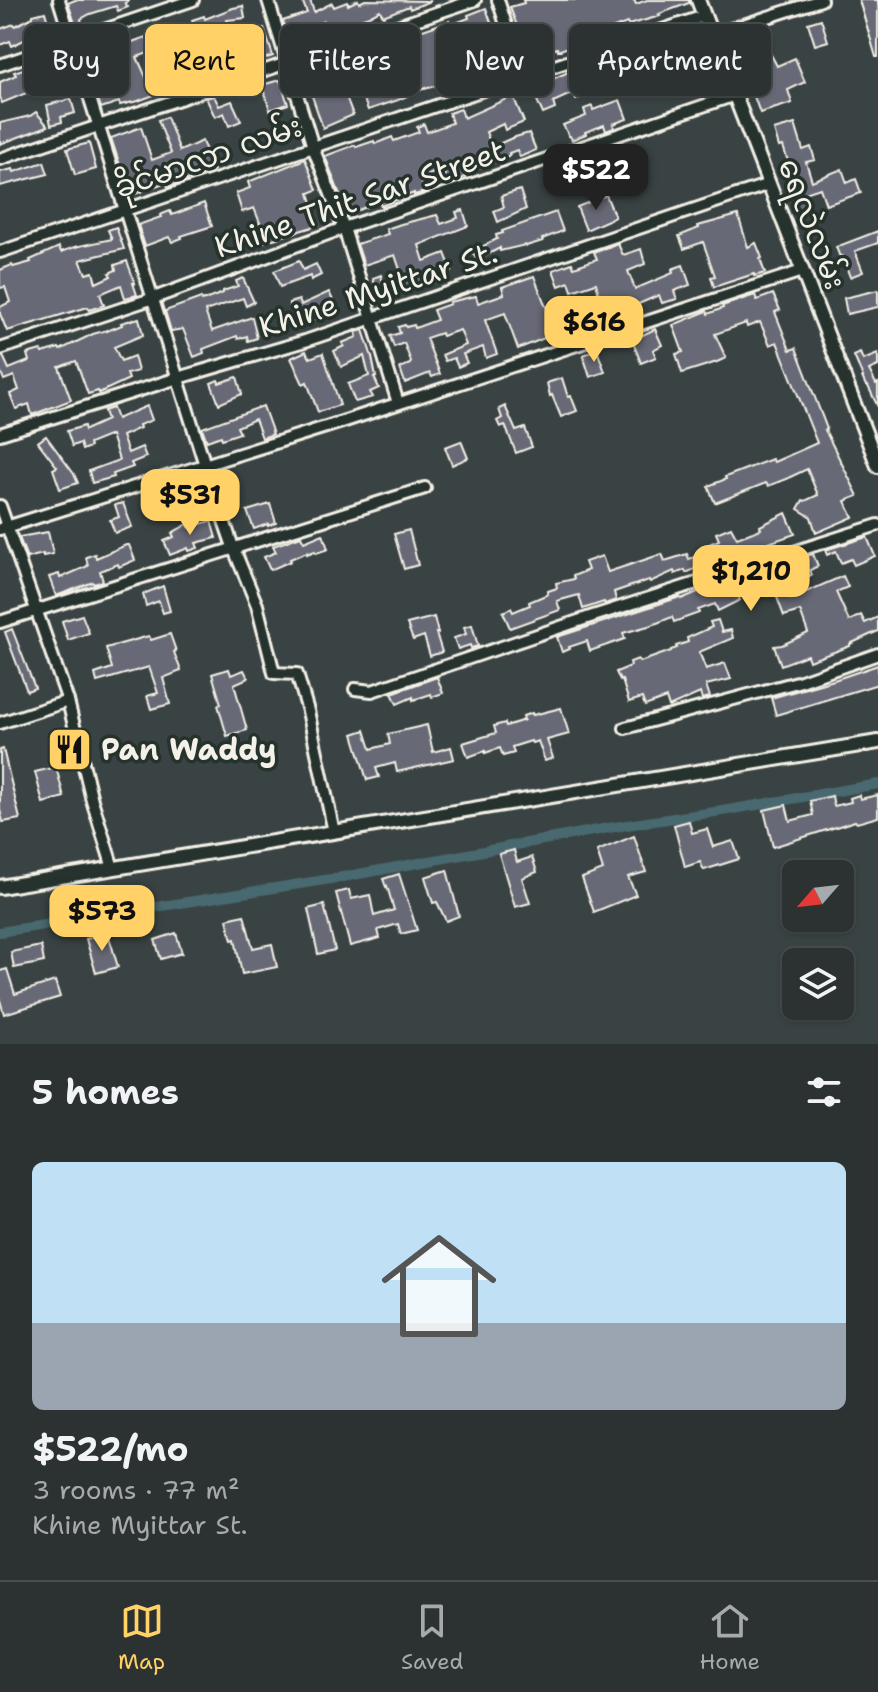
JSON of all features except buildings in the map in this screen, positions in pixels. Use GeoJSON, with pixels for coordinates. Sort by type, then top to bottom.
{"type":"FeatureCollection","features":[{"type":"Feature","properties":{"kind":"main road","name":"ရေလဲလမ်း"},"geometry":{"type":"LineString","coordinates":[[698,0],[707,24]]}},
{"type":"Feature","properties":{"kind":"main road","name":"ရေလဲလမ်း"},"geometry":{"type":"LineString","coordinates":[[735,96],[878,466]]}},
{"type":"Feature","properties":{"kind":"main road"},"geometry":{"type":"LineString","coordinates":[[0,887],[878,742]]}},
{"type":"Feature","properties":{"kind":"street"},"geometry":{"type":"LineString","coordinates":[[59,0],[67,24]]}},
{"type":"Feature","properties":{"kind":"street"},"geometry":{"type":"LineString","coordinates":[[122,24],[193,0]]}},
{"type":"Feature","properties":{"kind":"street"},"geometry":{"type":"LineString","coordinates":[[268,0],[280,40]]}},
{"type":"Feature","properties":{"kind":"street"},"geometry":{"type":"LineString","coordinates":[[403,24],[475,0]]}},
{"type":"Feature","properties":{"kind":"street"},"geometry":{"type":"LineString","coordinates":[[498,0],[506,24]]}},
{"type":"Feature","properties":{"kind":"street"},"geometry":{"type":"LineString","coordinates":[[746,24],[821,0]]}},
{"type":"Feature","properties":{"kind":"street","name":"ခိုင်မာလာ လမ်း"},"geometry":{"type":"LineString","coordinates":[[553,67],[704,16]]}},
{"type":"Feature","properties":{"kind":"street"},"geometry":{"type":"LineString","coordinates":[[0,65],[24,57]]}},
{"type":"Feature","properties":{"kind":"street"},"geometry":{"type":"LineString","coordinates":[[0,159],[280,65]]}},
{"type":"Feature","properties":{"kind":"street"},"geometry":{"type":"LineString","coordinates":[[89,96],[205,465],[257,605],[274,673],[297,674],[334,832]]}},
{"type":"Feature","properties":{"kind":"street"},"geometry":{"type":"LineString","coordinates":[[297,96],[344,228],[398,403]]}},
{"type":"Feature","properties":{"kind":"street","name":"ခိုင်မာလာ လမ်း"},"geometry":{"type":"LineString","coordinates":[[0,252],[466,96]]}},
{"type":"Feature","properties":{"kind":"street","name":"Khine Thit Sar Street"},"geometry":{"type":"LineString","coordinates":[[0,349],[732,96]]}},
{"type":"Feature","properties":{"kind":"street","name":"Khine Myittar St."},"geometry":{"type":"LineString","coordinates":[[0,434],[305,341],[769,184]]}},
{"type":"Feature","properties":{"kind":"street"},"geometry":{"type":"LineString","coordinates":[[4,528],[802,271]]}},
{"type":"Feature","properties":{"kind":"street"},"geometry":{"type":"LineString","coordinates":[[0,622],[425,488]]}},
{"type":"Feature","properties":{"kind":"street"},"geometry":{"type":"LineString","coordinates":[[0,506],[4,528],[68,701],[92,800],[113,868]]}},
{"type":"Feature","properties":{"kind":"street"},"geometry":{"type":"LineString","coordinates":[[355,689],[372,691],[878,525]]}},
{"type":"Feature","properties":{"kind":"street"},"geometry":{"type":"LineString","coordinates":[[625,728],[801,681],[878,654]]}},
{"type":"Feature","properties":{"kind":"street"},"geometry":{"type":"LineString","coordinates":[[0,723],[68,701]]}},
{"type":"Feature","properties":{"kind":"waterway"},"geometry":{"type":"LineString","coordinates":[[0,932],[337,878],[614,827],[878,784]]}},
{"type":"Feature","properties":{"kind":"place","name":"Pan Waddy"},"geometry":{"type":"Point","coordinates":[70,750]}}]}
